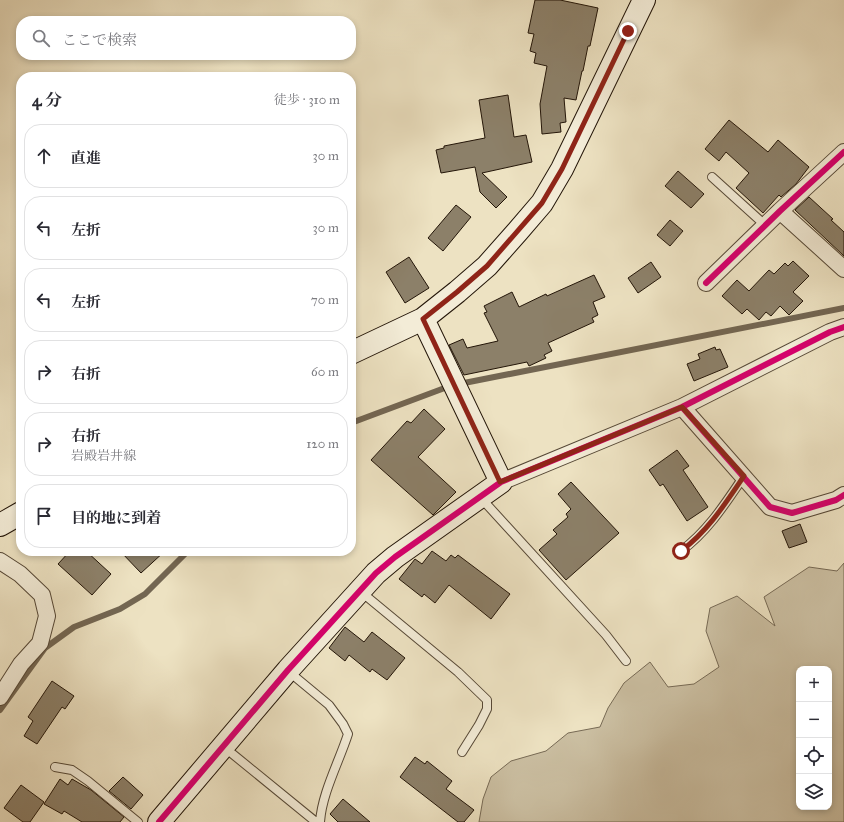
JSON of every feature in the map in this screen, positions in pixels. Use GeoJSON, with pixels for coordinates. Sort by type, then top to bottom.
{"type":"FeatureCollection","features":[{"type":"Feature","properties":{"kind":"street"},"geometry":{"type":"LineString","coordinates":[[356,351],[423,319],[487,266],[542,203],[562,169],[644,0]]}},
{"type":"Feature","properties":{"kind":"street"},"geometry":{"type":"LineString","coordinates":[[706,283],[765,225],[844,152]]}},
{"type":"Feature","properties":{"kind":"street"},"geometry":{"type":"LineString","coordinates":[[780,211],[844,269]]}},
{"type":"Feature","properties":{"kind":"street"},"geometry":{"type":"LineString","coordinates":[[423,319],[500,482]]}},
{"type":"Feature","properties":{"kind":"street"},"geometry":{"type":"LineString","coordinates":[[159,822],[288,670],[376,573],[395,557],[500,482],[682,407],[830,332],[844,327]]}},
{"type":"Feature","properties":{"kind":"street"},"geometry":{"type":"LineString","coordinates":[[682,407],[770,507],[792,513],[836,500],[844,495]]}},
{"type":"Feature","properties":{"kind":"street"},"geometry":{"type":"LineString","coordinates":[[0,525],[16,515]]}},
{"type":"Feature","properties":{"kind":"street"},"geometry":{"type":"LineString","coordinates":[[0,561],[20,574],[42,595],[47,616],[40,643],[21,664],[0,697]]}},
{"type":"Feature","properties":{"kind":"lane"},"geometry":{"type":"LineString","coordinates":[[712,177],[765,225]]}},
{"type":"Feature","properties":{"kind":"lane"},"geometry":{"type":"LineString","coordinates":[[681,551],[696,540],[711,523],[744,476]]}},
{"type":"Feature","properties":{"kind":"lane"},"geometry":{"type":"LineString","coordinates":[[479,497],[596,624],[626,660]]}},
{"type":"Feature","properties":{"kind":"lane"},"geometry":{"type":"LineString","coordinates":[[360,591],[458,672],[487,700],[487,709],[462,752]]}},
{"type":"Feature","properties":{"kind":"lane"},"geometry":{"type":"LineString","coordinates":[[288,670],[329,705],[343,724],[348,734],[321,808],[320,822]]}},
{"type":"Feature","properties":{"kind":"lane"},"geometry":{"type":"LineString","coordinates":[[223,746],[316,822]]}},
{"type":"Feature","properties":{"kind":"lane"},"geometry":{"type":"LineString","coordinates":[[55,768],[72,770],[88,781],[138,822]]}},
{"type":"Feature","properties":{"kind":"shaded area"},"geometry":{"type":"Polygon","coordinates":[[[844,563],[844,822],[479,822],[483,799],[491,777],[511,761],[546,751],[568,733],[600,727],[608,708],[624,683],[650,662],[668,687],[694,684],[719,667],[706,631],[710,608],[737,596],[775,626],[764,597],[809,567],[837,571],[844,563]]]}},
{"type":"Feature","properties":{"kind":"building"},"geometry":{"type":"Polygon","coordinates":[[[535,0],[560,0],[598,8],[576,100],[564,98],[566,122],[560,123],[561,132],[542,134],[540,104],[547,66],[534,63],[536,53],[530,51],[534,34],[528,33],[535,0]]]}},
{"type":"Feature","properties":{"kind":"building"},"geometry":{"type":"Polygon","coordinates":[[[508,95],[514,137],[526,135],[532,162],[482,173],[507,197],[496,208],[480,192],[475,167],[441,173],[436,150],[444,148],[444,146],[485,138],[479,100],[508,95]]]}},
{"type":"Feature","properties":{"kind":"building"},"geometry":{"type":"Polygon","coordinates":[[[729,120],[768,152],[778,140],[809,167],[796,184],[781,197],[779,195],[763,213],[736,188],[749,173],[726,152],[719,161],[705,149],[729,120]]]}},
{"type":"Feature","properties":{"kind":"building"},"geometry":{"type":"Polygon","coordinates":[[[678,171],[704,194],[691,208],[665,186],[678,171]]]}},
{"type":"Feature","properties":{"kind":"building"},"geometry":{"type":"Polygon","coordinates":[[[809,197],[833,219],[831,220],[844,232],[844,256],[795,210],[809,197]]]}},
{"type":"Feature","properties":{"kind":"building"},"geometry":{"type":"Polygon","coordinates":[[[456,205],[471,217],[443,251],[428,238],[456,205]]]}},
{"type":"Feature","properties":{"kind":"building"},"geometry":{"type":"Polygon","coordinates":[[[670,220],[683,231],[670,246],[657,235],[670,220]]]}},
{"type":"Feature","properties":{"kind":"building"},"geometry":{"type":"Polygon","coordinates":[[[409,257],[429,288],[405,303],[386,272],[409,257]]]}},
{"type":"Feature","properties":{"kind":"building"},"geometry":{"type":"Polygon","coordinates":[[[793,261],[809,276],[793,292],[803,301],[789,315],[780,306],[771,316],[766,312],[759,320],[747,309],[742,314],[722,296],[737,280],[749,291],[769,270],[774,274],[785,263],[788,266],[793,261]]]}},
{"type":"Feature","properties":{"kind":"building"},"geometry":{"type":"Polygon","coordinates":[[[651,262],[661,277],[638,293],[628,278],[651,262]]]}},
{"type":"Feature","properties":{"kind":"building"},"geometry":{"type":"Polygon","coordinates":[[[594,275],[605,297],[593,302],[598,315],[592,318],[594,322],[548,343],[552,351],[544,355],[546,358],[529,366],[527,362],[464,375],[449,345],[463,339],[467,348],[498,341],[484,313],[487,312],[484,306],[512,292],[519,307],[546,294],[547,296],[594,275]]]}},
{"type":"Feature","properties":{"kind":"building"},"geometry":{"type":"Polygon","coordinates":[[[715,347],[716,350],[720,349],[728,367],[694,381],[687,364],[700,359],[698,354],[715,347]]]}},
{"type":"Feature","properties":{"kind":"building"},"geometry":{"type":"Polygon","coordinates":[[[424,409],[445,429],[418,457],[456,492],[433,515],[371,460],[407,421],[411,423],[424,409]]]}},
{"type":"Feature","properties":{"kind":"building"},"geometry":{"type":"Polygon","coordinates":[[[677,450],[689,466],[683,470],[708,507],[687,521],[663,484],[660,486],[649,470],[677,450]]]}},
{"type":"Feature","properties":{"kind":"building"},"geometry":{"type":"Polygon","coordinates":[[[571,482],[619,533],[566,580],[539,550],[557,534],[553,530],[568,517],[566,514],[571,509],[558,494],[571,482]]]}},
{"type":"Feature","properties":{"kind":"building"},"geometry":{"type":"Polygon","coordinates":[[[800,524],[807,542],[789,548],[782,531],[800,524]]]}},
{"type":"Feature","properties":{"kind":"building"},"geometry":{"type":"Polygon","coordinates":[[[432,551],[446,561],[451,555],[455,558],[458,555],[510,594],[491,619],[449,585],[435,603],[424,594],[422,597],[399,579],[415,559],[422,564],[432,551]]]}},
{"type":"Feature","properties":{"kind":"building"},"geometry":{"type":"Polygon","coordinates":[[[65,556],[91,556],[111,574],[92,595],[58,564],[65,556]]]}},
{"type":"Feature","properties":{"kind":"building"},"geometry":{"type":"Polygon","coordinates":[[[125,556],[160,556],[141,573],[125,556]]]}},
{"type":"Feature","properties":{"kind":"building"},"geometry":{"type":"Polygon","coordinates":[[[345,627],[364,642],[372,632],[405,658],[387,680],[372,669],[370,672],[349,655],[345,661],[329,648],[345,627]]]}},
{"type":"Feature","properties":{"kind":"building"},"geometry":{"type":"Polygon","coordinates":[[[52,681],[74,696],[65,709],[62,707],[37,744],[24,736],[33,721],[28,717],[52,681]]]}},
{"type":"Feature","properties":{"kind":"building"},"geometry":{"type":"Polygon","coordinates":[[[415,757],[425,764],[427,761],[452,781],[446,789],[474,810],[464,822],[458,822],[400,777],[415,757]]]}},
{"type":"Feature","properties":{"kind":"building"},"geometry":{"type":"Polygon","coordinates":[[[123,777],[143,795],[131,809],[109,791],[123,777]]]}},
{"type":"Feature","properties":{"kind":"building"},"geometry":{"type":"Polygon","coordinates":[[[60,779],[68,785],[72,779],[91,790],[124,817],[120,822],[82,822],[64,811],[62,814],[44,804],[60,779]]]}},
{"type":"Feature","properties":{"kind":"building"},"geometry":{"type":"Polygon","coordinates":[[[21,785],[44,802],[30,822],[23,822],[4,808],[21,785]]]}},
{"type":"Feature","properties":{"kind":"building"},"geometry":{"type":"Polygon","coordinates":[[[343,799],[370,822],[338,822],[330,814],[343,799]]]}},
{"type":"Feature","properties":{"kind":"waterway"},"geometry":{"type":"LineString","coordinates":[[459,384],[844,308]]}},
{"type":"Feature","properties":{"kind":"waterway"},"geometry":{"type":"LineString","coordinates":[[356,421],[450,386]]}},
{"type":"Feature","properties":{"kind":"waterway"},"geometry":{"type":"LineString","coordinates":[[0,710],[45,648],[74,627],[120,609],[145,594],[183,556]]}},
{"type":"Feature","properties":{"kind":"cycle path"},"geometry":{"type":"LineString","coordinates":[[706,283],[780,211],[844,152]]}},
{"type":"Feature","properties":{"kind":"cycle path"},"geometry":{"type":"LineString","coordinates":[[159,822],[288,670],[376,573],[395,557],[501,482],[682,407],[830,332],[844,327]]}},
{"type":"Feature","properties":{"kind":"cycle path"},"geometry":{"type":"LineString","coordinates":[[682,407],[770,507],[792,513],[836,500],[844,495]]}},
{"type":"Feature","properties":{"kind":"route"},"geometry":{"type":"LineString","coordinates":[[628,31],[562,169],[542,203],[487,266],[423,319],[500,482],[682,407],[744,476],[711,523],[696,540],[681,551]]}}]}
